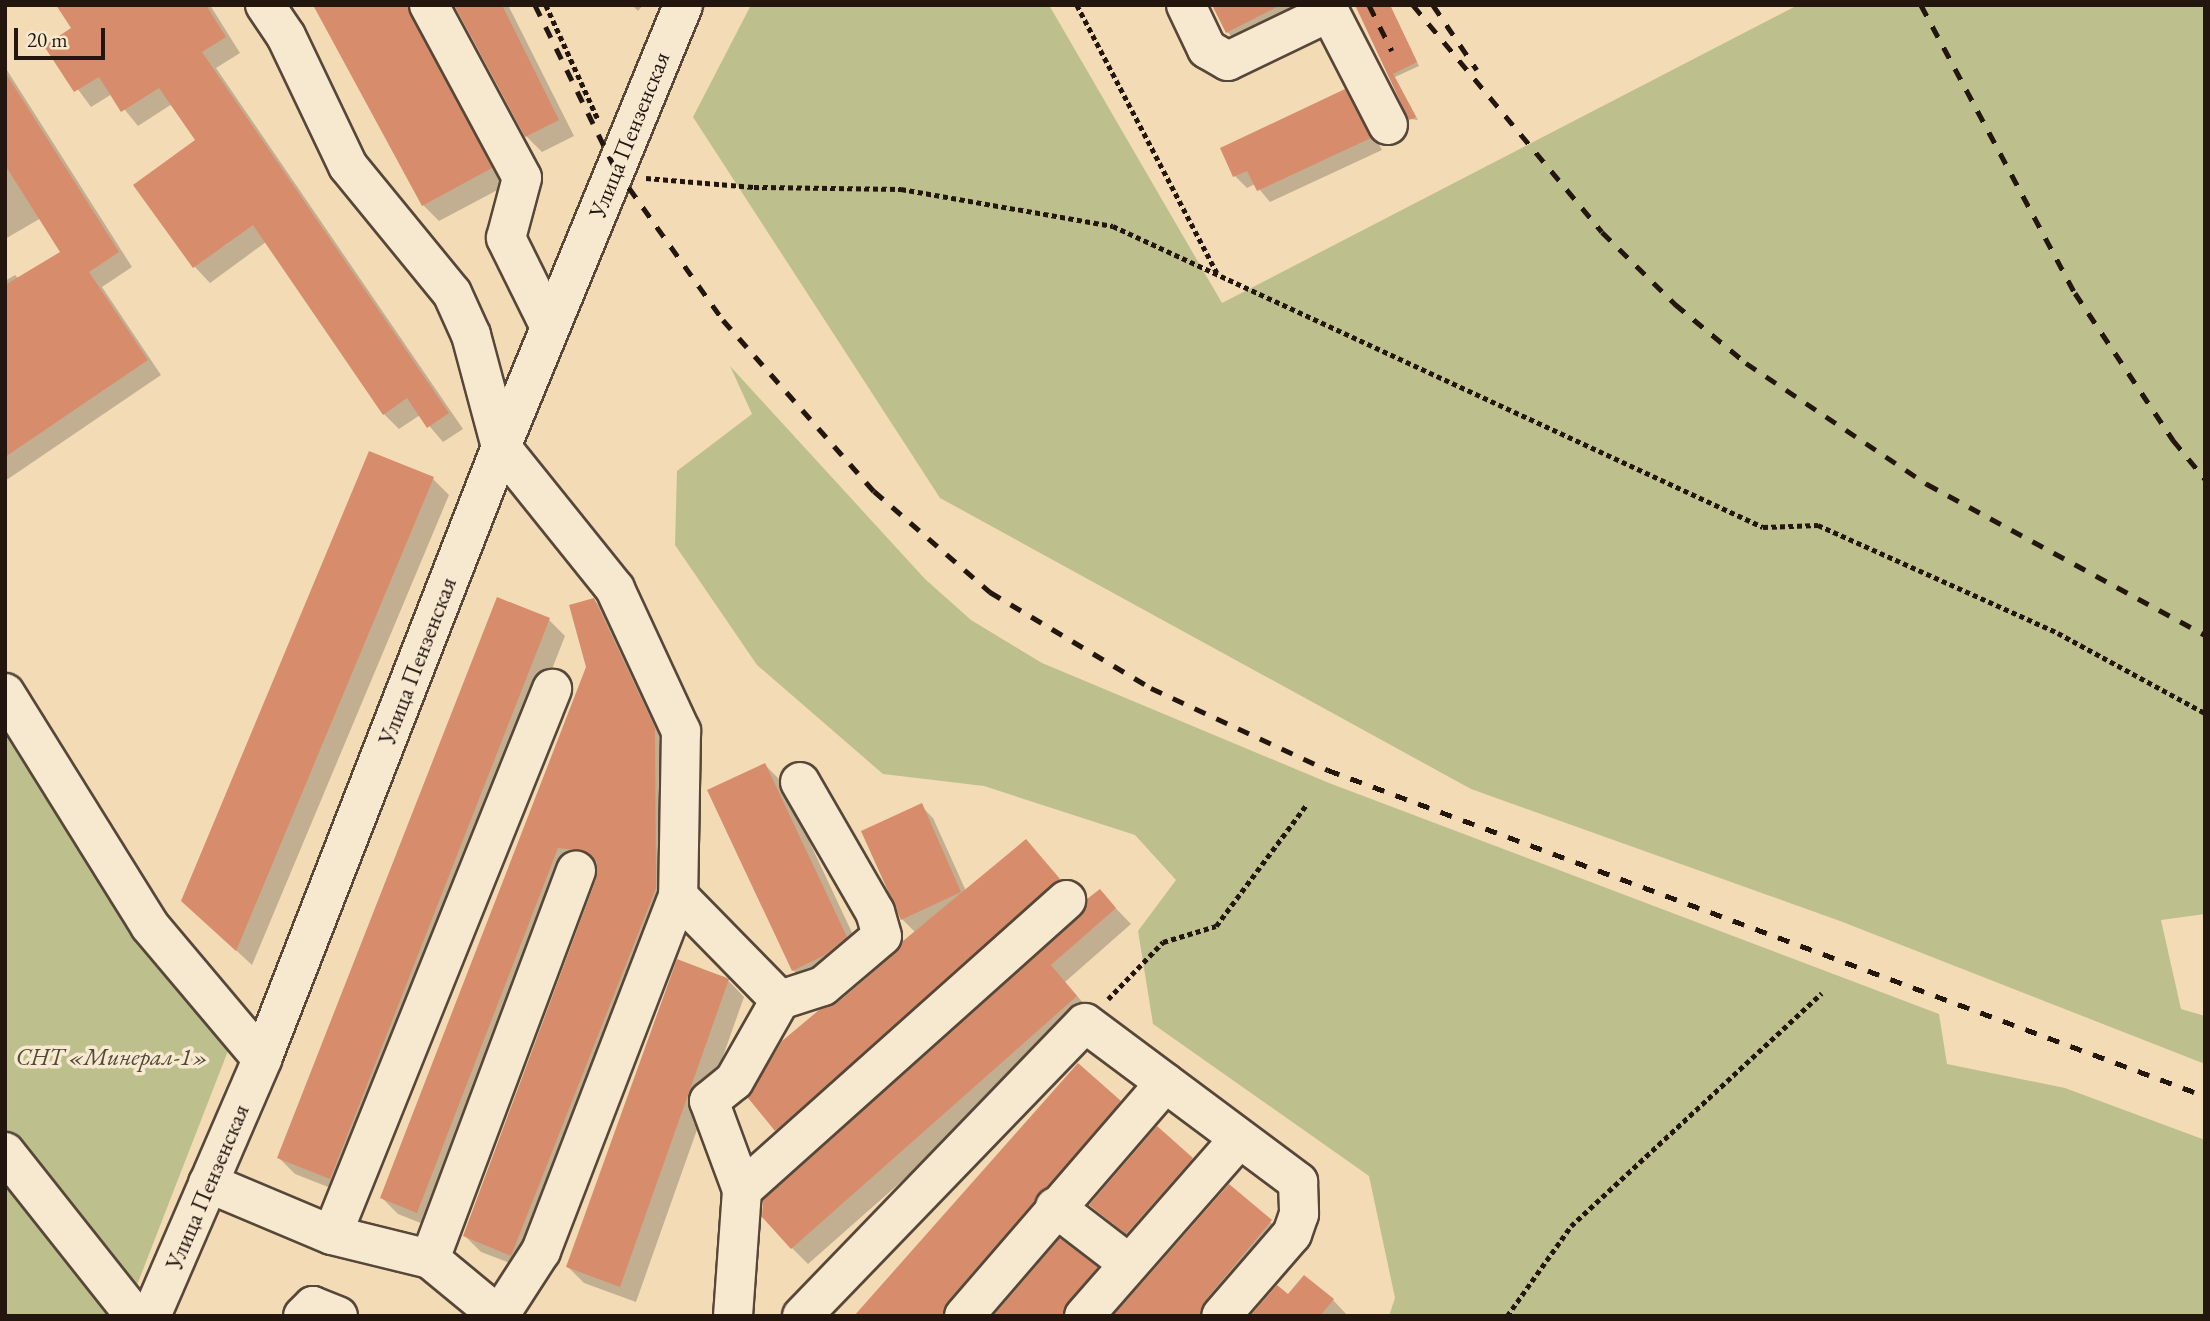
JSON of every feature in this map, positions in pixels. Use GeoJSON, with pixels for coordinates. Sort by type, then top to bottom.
{"type":"FeatureCollection","features":[{"type":"Feature","properties":{"kind":"street"},"geometry":{"type":"LineString","coordinates":[[208,1183],[332,1235],[430,1259],[499,1316],[541,1251],[678,896],[681,731],[615,589],[501,447],[471,335],[452,293],[348,166],[286,36],[265,5]]}},
{"type":"Feature","properties":{"kind":"street"},"geometry":{"type":"LineString","coordinates":[[429,5],[523,178],[506,238],[550,327]]}},
{"type":"Feature","properties":{"kind":"street","name":"Улица Пензенская"},"geometry":{"type":"LineString","coordinates":[[151,1316],[262,1059],[501,447],[683,5]]}},
{"type":"Feature","properties":{"kind":"street"},"geometry":{"type":"LineString","coordinates":[[1186,5],[1207,49],[1228,61],[1328,9],[1388,125]]}},
{"type":"Feature","properties":{"kind":"street"},"geometry":{"type":"LineString","coordinates":[[332,1235],[552,689]]}},
{"type":"Feature","properties":{"kind":"street"},"geometry":{"type":"LineString","coordinates":[[5,693],[150,926],[262,1059]]}},
{"type":"Feature","properties":{"kind":"street"},"geometry":{"type":"LineString","coordinates":[[733,1316],[741,1190],[709,1101],[734,1081],[780,1000],[823,986],[882,936],[875,912],[800,782]]}},
{"type":"Feature","properties":{"kind":"street"},"geometry":{"type":"LineString","coordinates":[[430,1259],[576,871]]}},
{"type":"Feature","properties":{"kind":"street"},"geometry":{"type":"LineString","coordinates":[[678,896],[780,1000]]}},
{"type":"Feature","properties":{"kind":"street"},"geometry":{"type":"LineString","coordinates":[[741,1190],[1066,900]]}},
{"type":"Feature","properties":{"kind":"street"},"geometry":{"type":"LineString","coordinates":[[802,1316],[1085,1023],[1238,1140],[1298,1182],[1300,1214],[1292,1234],[1221,1316]]}},
{"type":"Feature","properties":{"kind":"street"},"geometry":{"type":"LineString","coordinates":[[964,1316],[1055,1206],[1165,1083]]}},
{"type":"Feature","properties":{"kind":"street"},"geometry":{"type":"LineString","coordinates":[[1084,1316],[1238,1140]]}},
{"type":"Feature","properties":{"kind":"street"},"geometry":{"type":"LineString","coordinates":[[5,1152],[135,1316]]}},
{"type":"Feature","properties":{"kind":"street"},"geometry":{"type":"LineString","coordinates":[[1055,1206],[1128,1263]]}},
{"type":"Feature","properties":{"kind":"street"},"geometry":{"type":"LineString","coordinates":[[303,1316],[313,1306],[338,1316]]}},
{"type":"Feature","properties":{"kind":"path"},"geometry":{"type":"LineString","coordinates":[[546,5],[619,160],[637,175],[656,181],[901,189],[1113,226],[1763,527],[1818,525],[2058,633],[2205,713]]}},
{"type":"Feature","properties":{"kind":"path"},"geometry":{"type":"LineString","coordinates":[[1077,5],[1217,274]]}},
{"type":"Feature","properties":{"kind":"path"},"geometry":{"type":"LineString","coordinates":[[1085,1023],[1163,942],[1216,926],[1307,804]]}},
{"type":"Feature","properties":{"kind":"path"},"geometry":{"type":"LineString","coordinates":[[1507,1316],[1571,1226],[1822,993]]}},
{"type":"Feature","properties":{"kind":"green space"},"geometry":{"type":"Polygon","coordinates":[[[751,5],[1049,5],[1222,303],[1798,5],[2205,5],[2205,914],[2161,920],[2181,1009],[2205,1016],[2205,1064],[1840,921],[1471,789],[940,498],[693,117],[751,5]]]}},
{"type":"Feature","properties":{"kind":"green space"},"geometry":{"type":"Polygon","coordinates":[[[730,366],[925,579],[971,620],[1042,663],[1329,783],[1939,1014],[1947,1064],[2065,1088],[2205,1140],[2205,1316],[1389,1316],[1395,1298],[1369,1176],[1153,1024],[1138,931],[1176,880],[1135,835],[984,786],[883,774],[757,665],[675,545],[677,471],[752,414],[730,366]]]}},
{"type":"Feature","properties":{"kind":"green space","name":"СНТ «Минерал-1»"},"geometry":{"type":"Polygon","coordinates":[[[5,697],[233,1038],[125,1316],[5,1316],[5,697]]]}},
{"type":"Feature","properties":{"kind":"building"},"geometry":{"type":"Polygon","coordinates":[[[56,5],[206,5],[226,37],[202,52],[449,413],[427,428],[407,398],[383,415],[253,225],[193,268],[133,185],[195,140],[159,88],[121,112],[99,77],[74,92],[44,46],[71,28],[56,5]]]}},
{"type":"Feature","properties":{"kind":"building"},"geometry":{"type":"Polygon","coordinates":[[[313,5],[407,5],[492,168],[422,206],[313,5]]]}},
{"type":"Feature","properties":{"kind":"building"},"geometry":{"type":"Polygon","coordinates":[[[454,5],[502,5],[559,120],[525,137],[454,5]]]}},
{"type":"Feature","properties":{"kind":"building"},"geometry":{"type":"Polygon","coordinates":[[[1212,5],[1281,5],[1226,33],[1212,5]]]}},
{"type":"Feature","properties":{"kind":"building"},"geometry":{"type":"Polygon","coordinates":[[[1355,5],[1390,5],[1417,62],[1393,74],[1416,117],[1409,120],[1355,5]]]}},
{"type":"Feature","properties":{"kind":"building"},"geometry":{"type":"Polygon","coordinates":[[[5,72],[119,252],[89,272],[148,360],[5,457],[5,285],[60,252],[5,165],[5,72]]]}},
{"type":"Feature","properties":{"kind":"building"},"geometry":{"type":"Polygon","coordinates":[[[1345,89],[1371,138],[1257,191],[1247,171],[1233,177],[1220,148],[1345,89]]]}},
{"type":"Feature","properties":{"kind":"building"},"geometry":{"type":"Polygon","coordinates":[[[369,451],[434,477],[236,951],[181,901],[369,451]]]}},
{"type":"Feature","properties":{"kind":"building"},"geometry":{"type":"Polygon","coordinates":[[[497,597],[550,618],[330,1179],[277,1158],[497,597]]]}},
{"type":"Feature","properties":{"kind":"building"},"geometry":{"type":"Polygon","coordinates":[[[594,598],[655,728],[656,888],[511,1256],[463,1236],[596,879],[597,862],[584,851],[558,848],[417,1213],[380,1198],[586,667],[569,605],[594,598]]]}},
{"type":"Feature","properties":{"kind":"building"},"geometry":{"type":"Polygon","coordinates":[[[765,763],[847,937],[825,955],[792,971],[707,790],[765,763]]]}},
{"type":"Feature","properties":{"kind":"building"},"geometry":{"type":"Polygon","coordinates":[[[922,803],[961,892],[901,920],[861,831],[922,803]]]}},
{"type":"Feature","properties":{"kind":"building"},"geometry":{"type":"Polygon","coordinates":[[[1026,839],[1060,879],[775,1131],[748,1098],[782,1041],[819,1010],[837,1003],[896,953],[903,941],[1026,839]]]}},
{"type":"Feature","properties":{"kind":"building"},"geometry":{"type":"Polygon","coordinates":[[[1100,889],[1116,908],[1051,965],[1077,996],[791,1249],[762,1217],[763,1200],[1081,916],[1087,899],[1100,889]]]}},
{"type":"Feature","properties":{"kind":"building"},"geometry":{"type":"Polygon","coordinates":[[[677,959],[729,979],[620,1287],[566,1267],[677,959]]]}},
{"type":"Feature","properties":{"kind":"building"},"geometry":{"type":"Polygon","coordinates":[[[1078,1063],[1121,1101],[947,1302],[943,1316],[854,1316],[1078,1063]]]}},
{"type":"Feature","properties":{"kind":"building"},"geometry":{"type":"Polygon","coordinates":[[[1157,1126],[1193,1158],[1126,1234],[1089,1205],[1157,1126]]]}},
{"type":"Feature","properties":{"kind":"building"},"geometry":{"type":"Polygon","coordinates":[[[1229,1184],[1272,1220],[1204,1302],[1200,1316],[1113,1316],[1229,1184]]]}},
{"type":"Feature","properties":{"kind":"building"},"geometry":{"type":"Polygon","coordinates":[[[1060,1238],[1098,1267],[1068,1302],[1063,1316],[993,1316],[1060,1238]]]}},
{"type":"Feature","properties":{"kind":"building"},"geometry":{"type":"Polygon","coordinates":[[[1304,1275],[1334,1299],[1320,1316],[1250,1316],[1277,1285],[1288,1294],[1304,1275]]]}},
{"type":"Feature","properties":{"kind":"railway"},"geometry":{"type":"LineString","coordinates":[[535,5],[615,168],[723,320],[874,491],[990,592],[1151,688],[1328,770],[2205,1096]]}},
{"type":"Feature","properties":{"kind":"railway"},"geometry":{"type":"LineString","coordinates":[[1369,5],[1392,51]]}},
{"type":"Feature","properties":{"kind":"railway"},"geometry":{"type":"LineString","coordinates":[[1413,5],[1602,232],[1675,304],[1746,363],[1927,484],[2205,635]]}},
{"type":"Feature","properties":{"kind":"railway"},"geometry":{"type":"LineString","coordinates":[[1433,5],[1477,70]]}},
{"type":"Feature","properties":{"kind":"railway"},"geometry":{"type":"LineString","coordinates":[[1921,5],[2075,293],[2173,440],[2205,479]]}}]}
